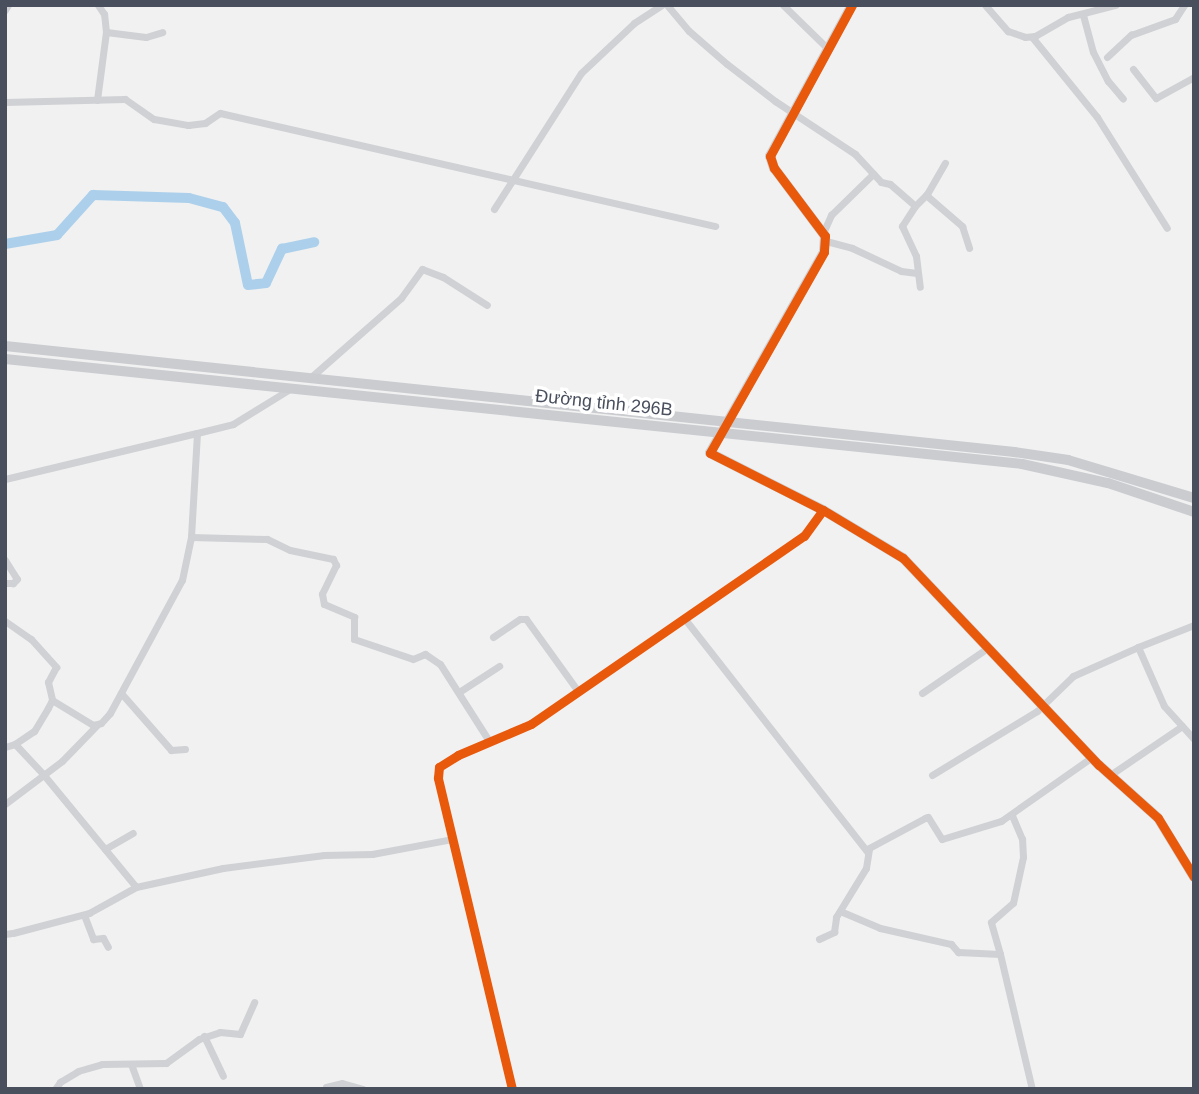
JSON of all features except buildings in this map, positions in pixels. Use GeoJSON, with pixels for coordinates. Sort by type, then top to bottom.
{"type":"FeatureCollection","features":[{"type":"Feature","properties":{"kind":"main road","name":"Đường tỉnh 296B"},"geometry":{"type":"LineString","coordinates":[[5,346],[1068,460],[1194,498]]}},
{"type":"Feature","properties":{"kind":"main road","name":"Đường tỉnh 296B"},"geometry":{"type":"LineString","coordinates":[[5,359],[1022,464],[1108,483],[1194,512]]}},
{"type":"Feature","properties":{"kind":"street"},"geometry":{"type":"LineString","coordinates":[[97,100],[106,32],[104,14],[98,5]]}},
{"type":"Feature","properties":{"kind":"street"},"geometry":{"type":"LineString","coordinates":[[494,209],[581,73],[634,23],[662,5]]}},
{"type":"Feature","properties":{"kind":"street"},"geometry":{"type":"LineString","coordinates":[[667,5],[689,31],[727,64],[855,154],[873,174],[915,206]]}},
{"type":"Feature","properties":{"kind":"street"},"geometry":{"type":"LineString","coordinates":[[783,5],[827,48]]}},
{"type":"Feature","properties":{"kind":"street"},"geometry":{"type":"LineString","coordinates":[[852,5],[771,151],[771,163],[825,237],[901,271],[917,274]]}},
{"type":"Feature","properties":{"kind":"street"},"geometry":{"type":"LineString","coordinates":[[985,5],[1007,31],[1032,37],[1097,117],[1167,228]]}},
{"type":"Feature","properties":{"kind":"street"},"geometry":{"type":"LineString","coordinates":[[1032,37],[1068,17],[1115,5]]}},
{"type":"Feature","properties":{"kind":"street"},"geometry":{"type":"LineString","coordinates":[[1107,57],[1131,35],[1175,19],[1184,5]]}},
{"type":"Feature","properties":{"kind":"street"},"geometry":{"type":"LineString","coordinates":[[1083,15],[1093,52],[1108,81],[1123,99]]}},
{"type":"Feature","properties":{"kind":"street"},"geometry":{"type":"LineString","coordinates":[[106,32],[146,37],[162,32]]}},
{"type":"Feature","properties":{"kind":"street"},"geometry":{"type":"LineString","coordinates":[[1133,69],[1156,98],[1194,78]]}},
{"type":"Feature","properties":{"kind":"street"},"geometry":{"type":"LineString","coordinates":[[5,102],[125,99],[154,119],[174,124],[205,123],[220,113],[715,226]]}},
{"type":"Feature","properties":{"kind":"street"},"geometry":{"type":"LineString","coordinates":[[920,287],[916,256],[901,226],[926,195],[944,163]]}},
{"type":"Feature","properties":{"kind":"street"},"geometry":{"type":"LineString","coordinates":[[873,174],[831,215],[821,258],[710,453],[822,510],[903,558],[1092,757],[1158,818],[1190,863],[1194,877]]}},
{"type":"Feature","properties":{"kind":"street"},"geometry":{"type":"LineString","coordinates":[[926,195],[962,226],[969,248]]}},
{"type":"Feature","properties":{"kind":"street"},"geometry":{"type":"LineString","coordinates":[[310,377],[401,298],[422,269],[443,277],[487,305]]}},
{"type":"Feature","properties":{"kind":"street"},"geometry":{"type":"LineString","coordinates":[[5,479],[233,424],[290,389]]}},
{"type":"Feature","properties":{"kind":"street"},"geometry":{"type":"LineString","coordinates":[[5,804],[62,761],[110,713],[182,580],[191,537],[197,433]]}},
{"type":"Feature","properties":{"kind":"street"},"geometry":{"type":"LineString","coordinates":[[512,1089],[438,778],[439,767],[489,741],[520,730],[804,536],[822,510]]}},
{"type":"Feature","properties":{"kind":"street"},"geometry":{"type":"LineString","coordinates":[[191,537],[272,539],[290,550],[333,559],[336,565],[322,600],[324,604],[354,617],[357,622],[352,636],[354,639],[413,659],[425,654],[440,664],[489,741]]}},
{"type":"Feature","properties":{"kind":"street"},"geometry":{"type":"LineString","coordinates":[[5,583],[17,581],[7,566]]}},
{"type":"Feature","properties":{"kind":"street"},"geometry":{"type":"LineString","coordinates":[[493,637],[520,618],[526,619],[578,691]]}},
{"type":"Feature","properties":{"kind":"street"},"geometry":{"type":"LineString","coordinates":[[684,618],[867,853]]}},
{"type":"Feature","properties":{"kind":"street"},"geometry":{"type":"LineString","coordinates":[[5,621],[31,639],[56,665],[48,682],[52,700],[34,731],[15,744],[5,747]]}},
{"type":"Feature","properties":{"kind":"street"},"geometry":{"type":"LineString","coordinates":[[932,775],[1044,705],[1073,676],[1194,625]]}},
{"type":"Feature","properties":{"kind":"street"},"geometry":{"type":"LineString","coordinates":[[922,693],[989,647]]}},
{"type":"Feature","properties":{"kind":"street"},"geometry":{"type":"LineString","coordinates":[[1138,647],[1164,706],[1194,739]]}},
{"type":"Feature","properties":{"kind":"street"},"geometry":{"type":"LineString","coordinates":[[459,692],[499,666]]}},
{"type":"Feature","properties":{"kind":"street"},"geometry":{"type":"LineString","coordinates":[[121,693],[171,750],[185,749]]}},
{"type":"Feature","properties":{"kind":"street"},"geometry":{"type":"LineString","coordinates":[[52,700],[97,725]]}},
{"type":"Feature","properties":{"kind":"street"},"geometry":{"type":"LineString","coordinates":[[1110,775],[1182,726]]}},
{"type":"Feature","properties":{"kind":"street"},"geometry":{"type":"LineString","coordinates":[[15,744],[136,887]]}},
{"type":"Feature","properties":{"kind":"street"},"geometry":{"type":"LineString","coordinates":[[819,939],[834,932],[840,911],[866,868],[869,848],[928,817],[942,839],[1012,815],[1092,757]]}},
{"type":"Feature","properties":{"kind":"street"},"geometry":{"type":"LineString","coordinates":[[1012,815],[1022,839],[1023,856],[1013,904],[991,922],[1032,1089]]}},
{"type":"Feature","properties":{"kind":"street"},"geometry":{"type":"LineString","coordinates":[[105,849],[134,833]]}},
{"type":"Feature","properties":{"kind":"street"},"geometry":{"type":"LineString","coordinates":[[13,933],[84,915],[136,887],[223,868],[324,855],[372,854],[452,839]]}},
{"type":"Feature","properties":{"kind":"street"},"geometry":{"type":"LineString","coordinates":[[840,911],[898,933],[951,944],[958,952],[1000,954]]}},
{"type":"Feature","properties":{"kind":"street"},"geometry":{"type":"LineString","coordinates":[[84,915],[93,939],[103,938],[108,947]]}},
{"type":"Feature","properties":{"kind":"street"},"geometry":{"type":"LineString","coordinates":[[55,1089],[60,1082],[78,1071],[102,1064],[166,1063],[204,1036],[220,1031],[242,1033],[254,1002]]}},
{"type":"Feature","properties":{"kind":"street"},"geometry":{"type":"LineString","coordinates":[[204,1036],[223,1076]]}},
{"type":"Feature","properties":{"kind":"street"},"geometry":{"type":"LineString","coordinates":[[131,1064],[141,1089]]}},
{"type":"Feature","properties":{"kind":"street"},"geometry":{"type":"LineString","coordinates":[[326,1087],[342,1083],[363,1089]]}},
{"type":"Feature","properties":{"kind":"waterway"},"geometry":{"type":"LineString","coordinates":[[5,244],[57,235],[93,195],[189,198],[223,207],[235,223],[248,285],[266,283],[282,249],[314,242]]}},
{"type":"Feature","properties":{"kind":"tunnel"},"geometry":{"type":"LineString","coordinates":[[5,934],[13,933]]}},
{"type":"Feature","properties":{"kind":"cycle path"},"geometry":{"type":"LineString","coordinates":[[852,5],[770,156],[774,168],[825,236],[824,252],[710,453],[823,510],[903,558],[1099,765],[1158,818],[1194,877]]}},
{"type":"Feature","properties":{"kind":"cycle path"},"geometry":{"type":"LineString","coordinates":[[512,1089],[438,778],[439,767],[458,755],[531,724],[804,536],[823,510]]}}]}
